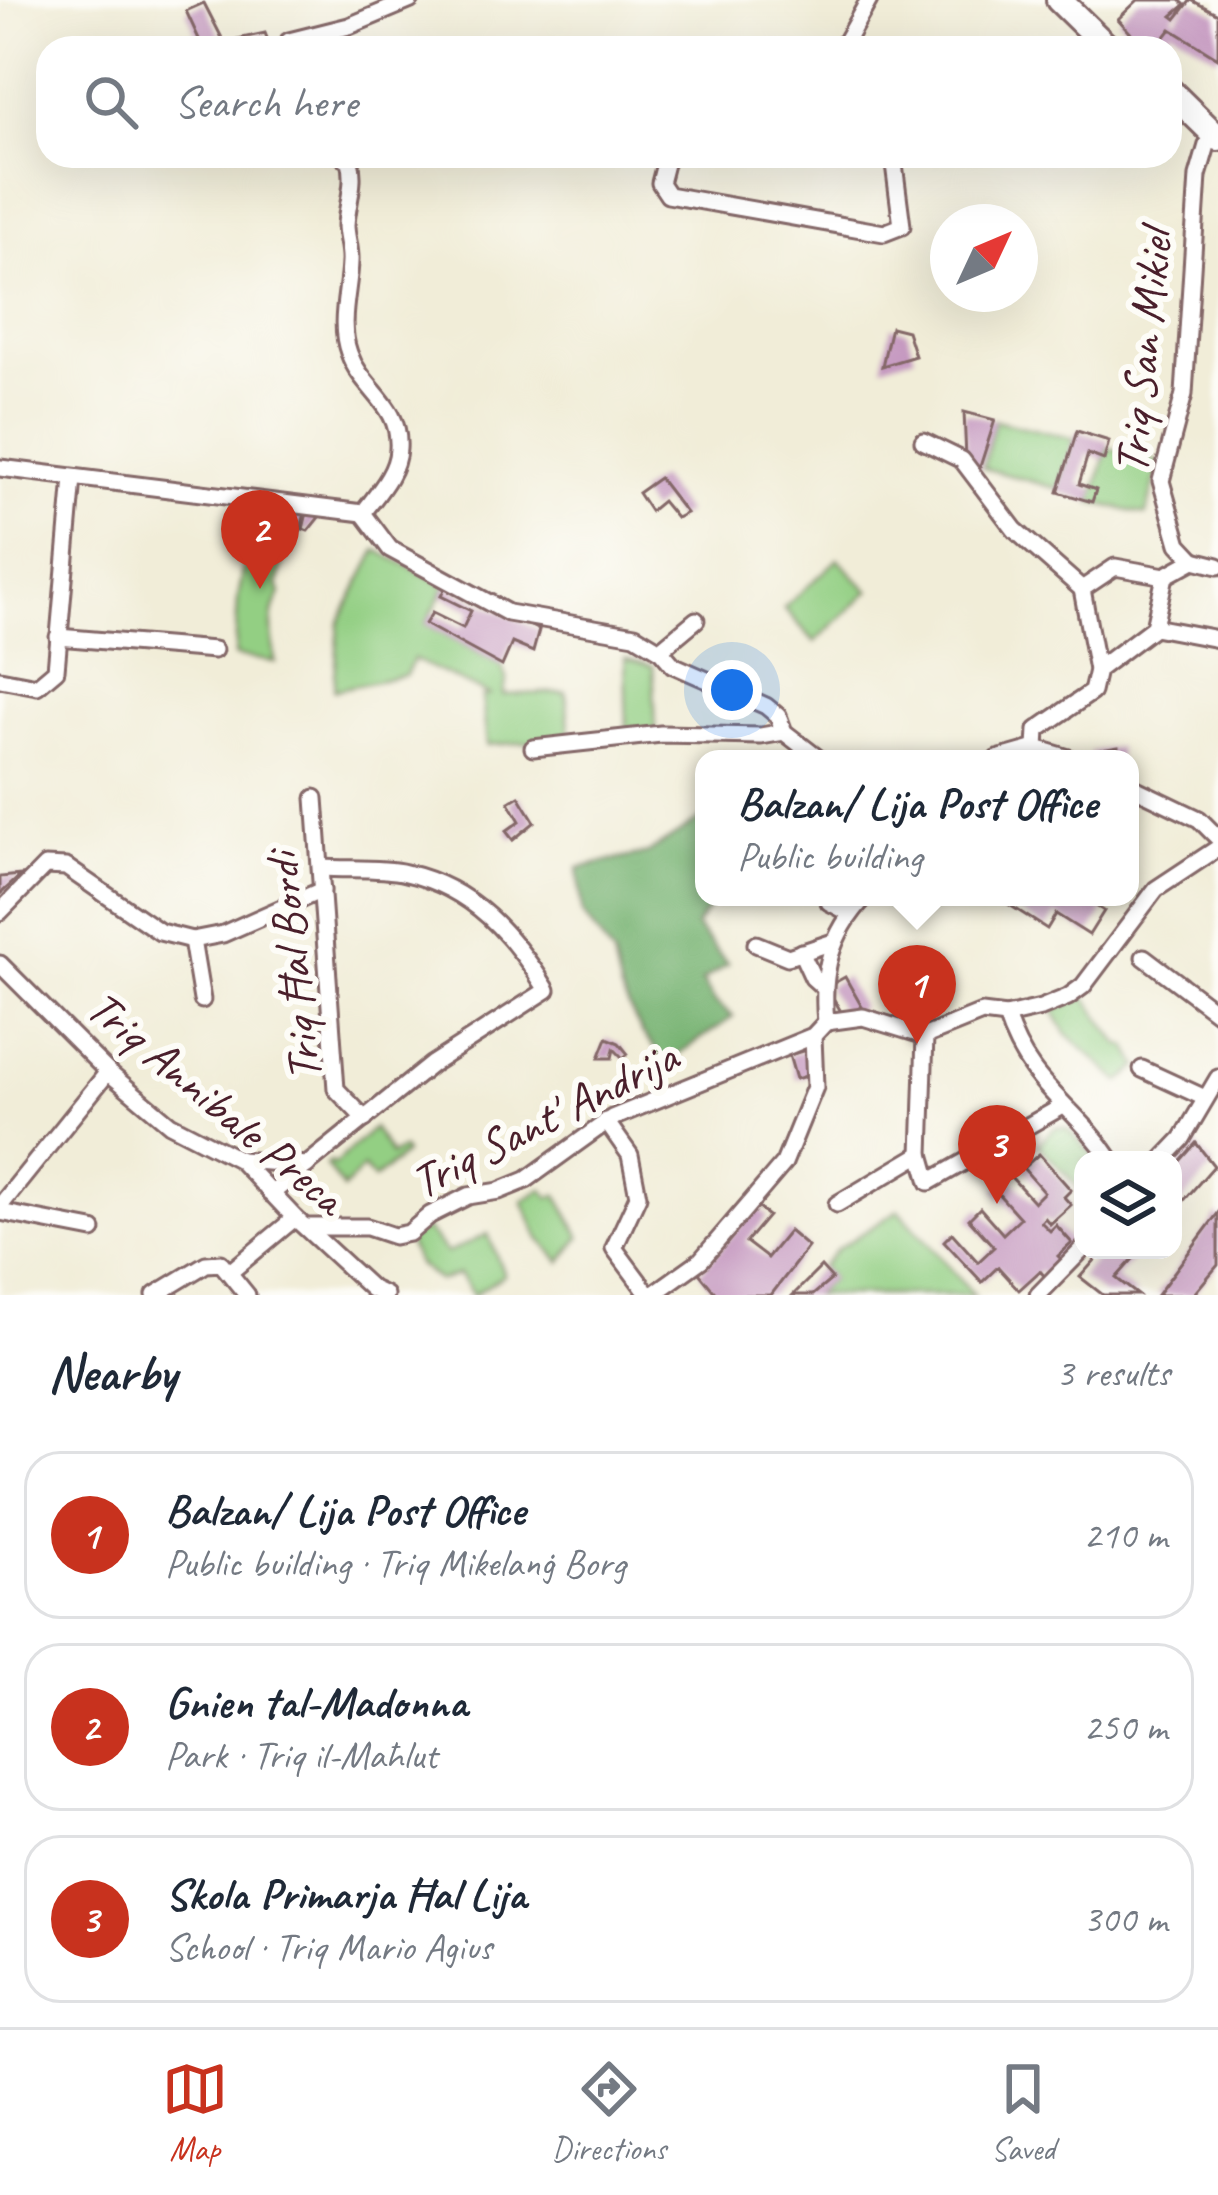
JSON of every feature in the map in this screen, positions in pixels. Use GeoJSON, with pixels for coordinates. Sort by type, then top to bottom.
{"type":"FeatureCollection","features":[{"type":"Feature","properties":{"kind":"highway"},"geometry":{"type":"LineString","coordinates":[[1059,0],[1096,36]]}},
{"type":"Feature","properties":{"kind":"highway"},"geometry":{"type":"LineString","coordinates":[[1082,0],[1117,36]]}},
{"type":"Feature","properties":{"kind":"highway"},"geometry":{"type":"LineString","coordinates":[[1182,106],[1214,146]]}},
{"type":"Feature","properties":{"kind":"highway"},"geometry":{"type":"LineString","coordinates":[[1182,118],[1214,146]]}},
{"type":"Feature","properties":{"kind":"street"},"geometry":{"type":"LineString","coordinates":[[316,36],[411,0]]}},
{"type":"Feature","properties":{"kind":"street"},"geometry":{"type":"LineString","coordinates":[[849,36],[869,0]]}},
{"type":"Feature","properties":{"kind":"street","name":"Triq San Mikiel"},"geometry":{"type":"LineString","coordinates":[[1194,560],[1179,544],[1162,481],[1184,394],[1198,176],[1214,146]]}},
{"type":"Feature","properties":{"kind":"street"},"geometry":{"type":"LineString","coordinates":[[352,168],[346,229],[351,257],[343,317],[349,354],[393,411],[398,448],[393,471],[363,513]]}},
{"type":"Feature","properties":{"kind":"street"},"geometry":{"type":"LineString","coordinates":[[664,168],[660,183],[668,195],[884,232],[902,226],[895,168]]}},
{"type":"Feature","properties":{"kind":"street"},"geometry":{"type":"LineString","coordinates":[[923,442],[962,460],[1016,530],[1082,589],[1097,670],[1092,692],[1037,730],[1036,748]]}},
{"type":"Feature","properties":{"kind":"street"},"geometry":{"type":"LineString","coordinates":[[0,468],[363,513],[390,549],[508,613],[634,635],[660,650],[673,665],[766,706],[778,716],[784,732],[807,750]]}},
{"type":"Feature","properties":{"kind":"street"},"geometry":{"type":"LineString","coordinates":[[0,680],[37,686],[56,670],[74,478]]}},
{"type":"Feature","properties":{"kind":"street"},"geometry":{"type":"LineString","coordinates":[[1082,589],[1115,567],[1165,576],[1194,560],[1218,566]]}},
{"type":"Feature","properties":{"kind":"street"},"geometry":{"type":"LineString","coordinates":[[1097,670],[1154,627],[1165,576]]}},
{"type":"Feature","properties":{"kind":"street"},"geometry":{"type":"LineString","coordinates":[[660,650],[695,620]]}},
{"type":"Feature","properties":{"kind":"street"},"geometry":{"type":"LineString","coordinates":[[1154,627],[1218,639]]}},
{"type":"Feature","properties":{"kind":"street"},"geometry":{"type":"LineString","coordinates":[[58,637],[214,650]]}},
{"type":"Feature","properties":{"kind":"street"},"geometry":{"type":"LineString","coordinates":[[533,748],[661,734],[784,732]]}},
{"type":"Feature","properties":{"kind":"street"},"geometry":{"type":"LineString","coordinates":[[1029,750],[1043,750]]}},
{"type":"Feature","properties":{"kind":"street"},"geometry":{"type":"LineString","coordinates":[[1139,790],[1199,819],[1218,838]]}},
{"type":"Feature","properties":{"kind":"street","name":"Triq Ħal Bordi"},"geometry":{"type":"LineString","coordinates":[[315,798],[335,1088],[365,1119]]}},
{"type":"Feature","properties":{"kind":"street"},"geometry":{"type":"LineString","coordinates":[[606,1120],[630,1155],[638,1196],[614,1248],[650,1295],[701,1260],[784,1163],[815,1087],[813,1036],[826,1022],[863,1017],[925,1036],[982,1013],[1006,1016],[1068,998],[1108,955],[1156,889],[1218,848]]}},
{"type":"Feature","properties":{"kind":"street"},"geometry":{"type":"LineString","coordinates":[[0,912],[45,866],[66,867],[160,932],[192,940],[240,928],[322,890]]}},
{"type":"Feature","properties":{"kind":"street"},"geometry":{"type":"LineString","coordinates":[[271,1194],[433,1064],[547,990],[521,948],[491,915],[455,892],[406,872],[321,868]]}},
{"type":"Feature","properties":{"kind":"street"},"geometry":{"type":"LineString","coordinates":[[837,906],[850,913]]}},
{"type":"Feature","properties":{"kind":"street"},"geometry":{"type":"LineString","coordinates":[[826,1022],[822,986],[832,942],[857,906]]}},
{"type":"Feature","properties":{"kind":"street"},"geometry":{"type":"LineString","coordinates":[[1132,923],[1144,957],[1218,1013]]}},
{"type":"Feature","properties":{"kind":"street"},"geometry":{"type":"LineString","coordinates":[[192,940],[202,1000]]}},
{"type":"Feature","properties":{"kind":"street"},"geometry":{"type":"LineString","coordinates":[[756,944],[788,957],[832,942]]}},
{"type":"Feature","properties":{"kind":"street"},"geometry":{"type":"LineString","coordinates":[[801,952],[822,986]]}},
{"type":"Feature","properties":{"kind":"street"},"geometry":{"type":"LineString","coordinates":[[1108,955],[1144,957]]}},
{"type":"Feature","properties":{"kind":"street","name":"Triq Annibale Preca"},"geometry":{"type":"LineString","coordinates":[[0,964],[108,1072],[170,1124],[240,1160],[373,1289],[386,1295]]}},
{"type":"Feature","properties":{"kind":"street"},"geometry":{"type":"LineString","coordinates":[[1006,1016],[1032,1073],[1105,1151]]}},
{"type":"Feature","properties":{"kind":"street","name":"Triq Sant' Andrija"},"geometry":{"type":"LineString","coordinates":[[301,1222],[409,1233],[430,1215],[468,1196],[526,1180],[606,1120],[813,1036]]}},
{"type":"Feature","properties":{"kind":"street"},"geometry":{"type":"LineString","coordinates":[[925,1036],[921,1154],[929,1182],[1063,1106]]}},
{"type":"Feature","properties":{"kind":"street"},"geometry":{"type":"LineString","coordinates":[[1142,1070],[1205,1098]]}},
{"type":"Feature","properties":{"kind":"street"},"geometry":{"type":"LineString","coordinates":[[93,1230],[0,1209],[108,1072]]}},
{"type":"Feature","properties":{"kind":"street"},"geometry":{"type":"LineString","coordinates":[[1171,1151],[1218,1078]]}},
{"type":"Feature","properties":{"kind":"street"},"geometry":{"type":"LineString","coordinates":[[837,1204],[921,1154]]}},
{"type":"Feature","properties":{"kind":"street"},"geometry":{"type":"LineString","coordinates":[[240,1160],[307,1166]]}},
{"type":"Feature","properties":{"kind":"street"},"geometry":{"type":"LineString","coordinates":[[224,1295],[230,1272],[301,1222]]}},
{"type":"Feature","properties":{"kind":"street"},"geometry":{"type":"LineString","coordinates":[[1038,1295],[1074,1258]]}},
{"type":"Feature","properties":{"kind":"street"},"geometry":{"type":"LineString","coordinates":[[155,1295],[206,1264],[221,1263],[247,1295]]}},
{"type":"Feature","properties":{"kind":"green space"},"geometry":{"type":"Polygon","coordinates":[[[995,420],[1075,439],[1059,489],[983,468],[995,420]]]}},
{"type":"Feature","properties":{"kind":"green space"},"geometry":{"type":"Polygon","coordinates":[[[1108,448],[1160,462],[1146,515],[1092,502],[1108,448]]]}},
{"type":"Feature","properties":{"kind":"green space"},"geometry":{"type":"Polygon","coordinates":[[[255,512],[272,515],[265,551],[284,555],[278,585],[281,593],[272,619],[275,662],[235,656],[238,598],[255,512]]]}},
{"type":"Feature","properties":{"kind":"green space"},"geometry":{"type":"Polygon","coordinates":[[[377,550],[446,586],[426,624],[502,666],[507,679],[503,695],[566,692],[570,740],[487,745],[482,697],[489,695],[413,659],[406,675],[334,690],[339,623],[377,550]]]}},
{"type":"Feature","properties":{"kind":"green space"},"geometry":{"type":"Polygon","coordinates":[[[838,559],[869,591],[815,642],[784,608],[838,559]]]}},
{"type":"Feature","properties":{"kind":"green space"},"geometry":{"type":"Polygon","coordinates":[[[625,658],[653,666],[656,730],[627,734],[625,658]]]}},
{"type":"Feature","properties":{"kind":"green space"},"geometry":{"type":"Polygon","coordinates":[[[695,823],[695,906],[710,906],[695,926],[728,964],[702,981],[715,1002],[733,1017],[667,1062],[642,1033],[621,992],[613,957],[582,913],[578,868],[648,853],[695,823]]]}},
{"type":"Feature","properties":{"kind":"green space"},"geometry":{"type":"Polygon","coordinates":[[[1086,997],[1139,1067],[1120,1082],[1066,1033],[1053,1010],[1086,997]]]}},
{"type":"Feature","properties":{"kind":"green space"},"geometry":{"type":"Polygon","coordinates":[[[1056,1127],[1068,1129],[1089,1151],[1074,1151],[1074,1183],[1038,1144],[1056,1127]]]}},
{"type":"Feature","properties":{"kind":"green space"},"geometry":{"type":"Polygon","coordinates":[[[373,1128],[391,1155],[402,1149],[405,1154],[374,1179],[363,1168],[343,1189],[326,1165],[334,1165],[373,1128]]]}},
{"type":"Feature","properties":{"kind":"green space"},"geometry":{"type":"Polygon","coordinates":[[[543,1189],[550,1198],[557,1195],[581,1237],[561,1262],[540,1239],[523,1201],[543,1189]]]}},
{"type":"Feature","properties":{"kind":"green space"},"geometry":{"type":"Polygon","coordinates":[[[899,1210],[974,1295],[814,1295],[831,1279],[821,1267],[837,1249],[899,1210]]]}},
{"type":"Feature","properties":{"kind":"green space"},"geometry":{"type":"Polygon","coordinates":[[[426,1229],[447,1253],[488,1234],[504,1275],[473,1295],[459,1274],[439,1281],[417,1264],[407,1239],[426,1229]]]}},
{"type":"Feature","properties":{"kind":"building"},"geometry":{"type":"Polygon","coordinates":[[[1138,0],[1180,0],[1185,5],[1172,16],[1176,19],[1191,0],[1218,14],[1218,58],[1171,29],[1165,36],[1133,36],[1118,19],[1138,0]]]}},
{"type":"Feature","properties":{"kind":"building"},"geometry":{"type":"Polygon","coordinates":[[[204,3],[221,36],[198,36],[186,11],[204,3]]]}},
{"type":"Feature","properties":{"kind":"building"},"geometry":{"type":"Polygon","coordinates":[[[891,327],[907,331],[915,356],[882,366],[891,327]]]}},
{"type":"Feature","properties":{"kind":"building"},"geometry":{"type":"Polygon","coordinates":[[[964,412],[995,420],[978,473],[966,458],[964,412]]]}},
{"type":"Feature","properties":{"kind":"building"},"geometry":{"type":"Polygon","coordinates":[[[1077,431],[1109,441],[1104,460],[1088,454],[1079,484],[1096,490],[1092,502],[1058,492],[1077,431]]]}},
{"type":"Feature","properties":{"kind":"building"},"geometry":{"type":"Polygon","coordinates":[[[659,478],[686,513],[676,518],[662,501],[650,511],[638,493],[659,478]]]}},
{"type":"Feature","properties":{"kind":"building"},"geometry":{"type":"Polygon","coordinates":[[[274,508],[305,513],[299,535],[268,533],[274,508]]]}},
{"type":"Feature","properties":{"kind":"building"},"geometry":{"type":"Polygon","coordinates":[[[307,513],[320,516],[308,531],[303,529],[307,513]]]}},
{"type":"Feature","properties":{"kind":"building"},"geometry":{"type":"Polygon","coordinates":[[[446,586],[539,630],[533,652],[512,643],[502,666],[425,624],[432,613],[463,628],[471,611],[441,596],[446,586]]]}},
{"type":"Feature","properties":{"kind":"building"},"geometry":{"type":"Polygon","coordinates":[[[519,796],[535,822],[513,840],[506,831],[520,821],[509,802],[519,796]]]}},
{"type":"Feature","properties":{"kind":"building"},"geometry":{"type":"Polygon","coordinates":[[[21,875],[0,894],[0,877],[21,875]]]}},
{"type":"Feature","properties":{"kind":"building"},"geometry":{"type":"Polygon","coordinates":[[[1011,906],[1096,906],[1104,911],[1089,935],[1056,914],[1047,929],[1011,906]]]}},
{"type":"Feature","properties":{"kind":"building"},"geometry":{"type":"Polygon","coordinates":[[[845,977],[862,1007],[844,1017],[827,987],[845,977]]]}},
{"type":"Feature","properties":{"kind":"building"},"geometry":{"type":"Polygon","coordinates":[[[607,1038],[628,1054],[623,1058],[614,1049],[612,1058],[599,1058],[607,1038]]]}},
{"type":"Feature","properties":{"kind":"building"},"geometry":{"type":"Polygon","coordinates":[[[806,1050],[813,1074],[796,1079],[789,1055],[806,1050]]]}},
{"type":"Feature","properties":{"kind":"building"},"geometry":{"type":"Polygon","coordinates":[[[1196,1143],[1214,1166],[1182,1203],[1182,1159],[1196,1143]]]}},
{"type":"Feature","properties":{"kind":"building"},"geometry":{"type":"Polygon","coordinates":[[[1039,1154],[1071,1190],[1064,1197],[1071,1205],[1050,1224],[1045,1218],[1041,1222],[1050,1231],[1056,1225],[1072,1243],[1058,1256],[1064,1262],[1046,1278],[1040,1271],[1019,1290],[998,1267],[982,1282],[944,1241],[952,1233],[978,1262],[994,1247],[969,1219],[980,1208],[1003,1234],[1020,1218],[995,1190],[1010,1176],[1034,1202],[1044,1192],[1023,1168],[1039,1154]]]}},
{"type":"Feature","properties":{"kind":"building"},"geometry":{"type":"Polygon","coordinates":[[[757,1207],[768,1216],[746,1242],[767,1258],[789,1231],[808,1247],[771,1295],[717,1295],[699,1273],[757,1207]]]}},
{"type":"Feature","properties":{"kind":"building"},"geometry":{"type":"Polygon","coordinates":[[[1218,1213],[1218,1265],[1193,1295],[1157,1295],[1218,1213]]]}},
{"type":"Feature","properties":{"kind":"building"},"geometry":{"type":"Polygon","coordinates":[[[1096,1259],[1133,1259],[1116,1278],[1138,1295],[1103,1295],[1080,1277],[1096,1259]]]}},
{"type":"Feature","properties":{"kind":"building"},"geometry":{"type":"Polygon","coordinates":[[[821,1267],[832,1279],[813,1295],[793,1295],[821,1267]]]}},
{"type":"Feature","properties":{"kind":"place","name":"Gnien tal-Madonna"},"geometry":{"type":"Point","coordinates":[260,589]}},
{"type":"Feature","properties":{"kind":"place","name":"Balzan/ Lija Post Office"},"geometry":{"type":"Point","coordinates":[917,1044]}},
{"type":"Feature","properties":{"kind":"place","name":"Skola Primarja Ħal Lija"},"geometry":{"type":"Point","coordinates":[997,1204]}}]}
